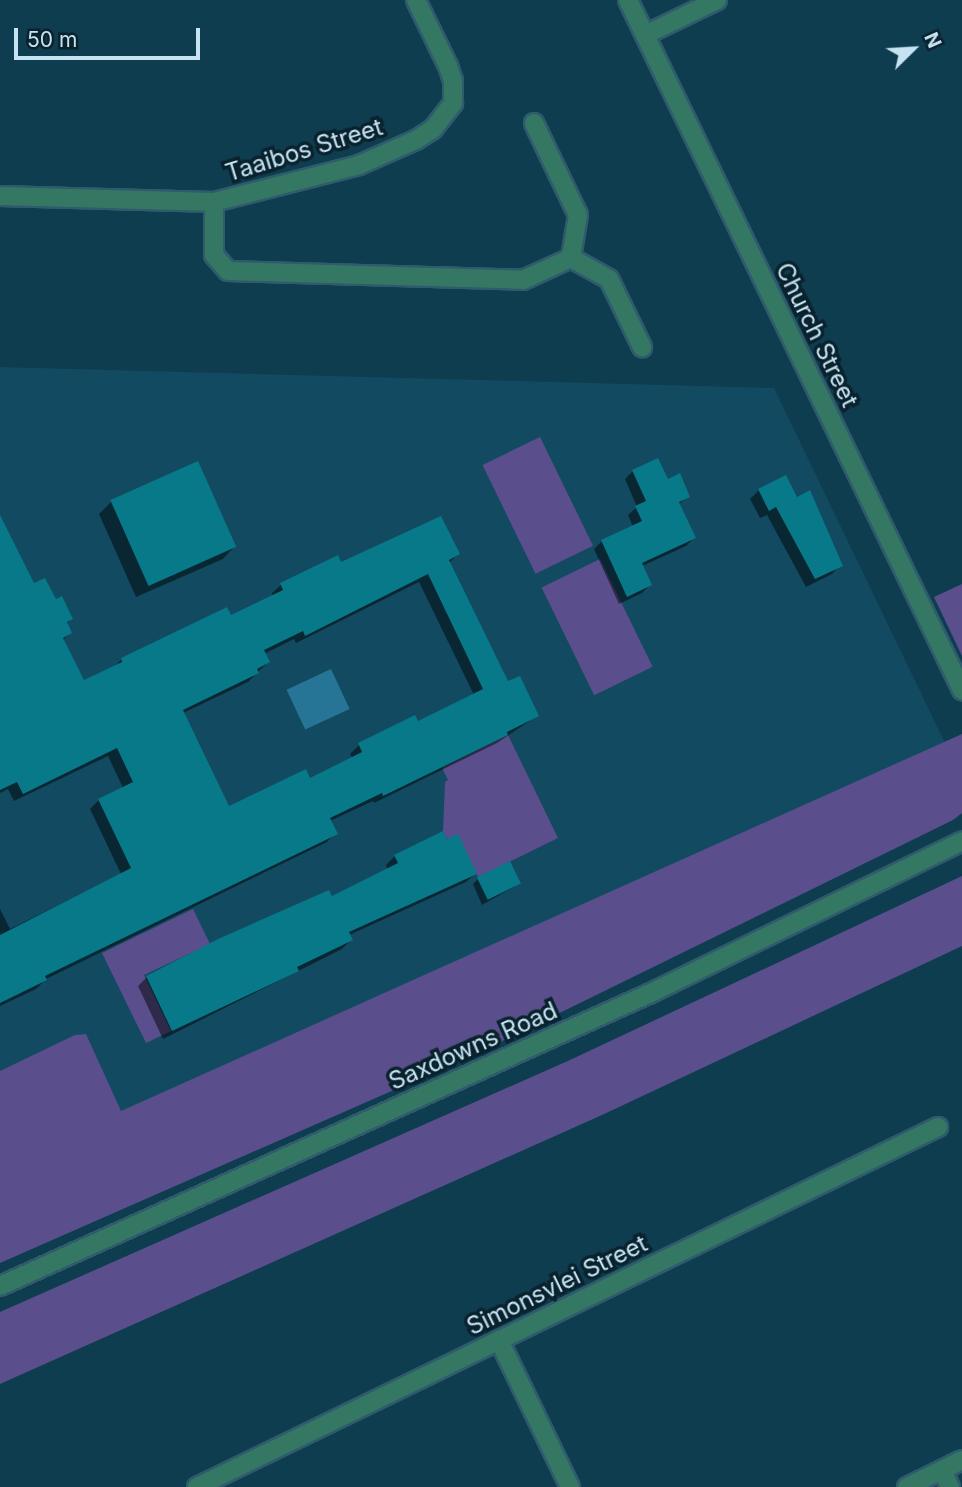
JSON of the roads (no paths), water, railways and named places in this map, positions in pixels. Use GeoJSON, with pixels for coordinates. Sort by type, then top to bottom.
{"type":"FeatureCollection","features":[{"type":"Feature","properties":{"kind":"street","name":"Taaibos Street"},"geometry":{"type":"LineString","coordinates":[[0,196],[214,202],[359,164],[416,140],[433,129],[453,103],[453,81],[416,0]]}},
{"type":"Feature","properties":{"kind":"street","name":"Church Street"},"geometry":{"type":"LineString","coordinates":[[628,0],[962,691]]}},
{"type":"Feature","properties":{"kind":"street"},"geometry":{"type":"LineString","coordinates":[[645,35],[717,0]]}},
{"type":"Feature","properties":{"kind":"street"},"geometry":{"type":"LineString","coordinates":[[534,123],[578,215],[571,258]]}},
{"type":"Feature","properties":{"kind":"street"},"geometry":{"type":"LineString","coordinates":[[214,202],[214,255],[221,266],[236,273],[523,280],[571,258]]}},
{"type":"Feature","properties":{"kind":"street"},"geometry":{"type":"LineString","coordinates":[[571,258],[609,279],[642,347]]}},
{"type":"Feature","properties":{"kind":"street","name":"Saxdowns Road"},"geometry":{"type":"LineString","coordinates":[[0,1286],[653,992],[962,841]]}},
{"type":"Feature","properties":{"kind":"street","name":"Simonsvlei Street"},"geometry":{"type":"LineString","coordinates":[[197,1487],[938,1127]]}},
{"type":"Feature","properties":{"kind":"street"},"geometry":{"type":"LineString","coordinates":[[499,1340],[570,1487]]}},
{"type":"Feature","properties":{"kind":"street"},"geometry":{"type":"LineString","coordinates":[[907,1487],[962,1460]]}},
{"type":"Feature","properties":{"kind":"street"},"geometry":{"type":"LineString","coordinates":[[942,1470],[950,1487]]}}]}
